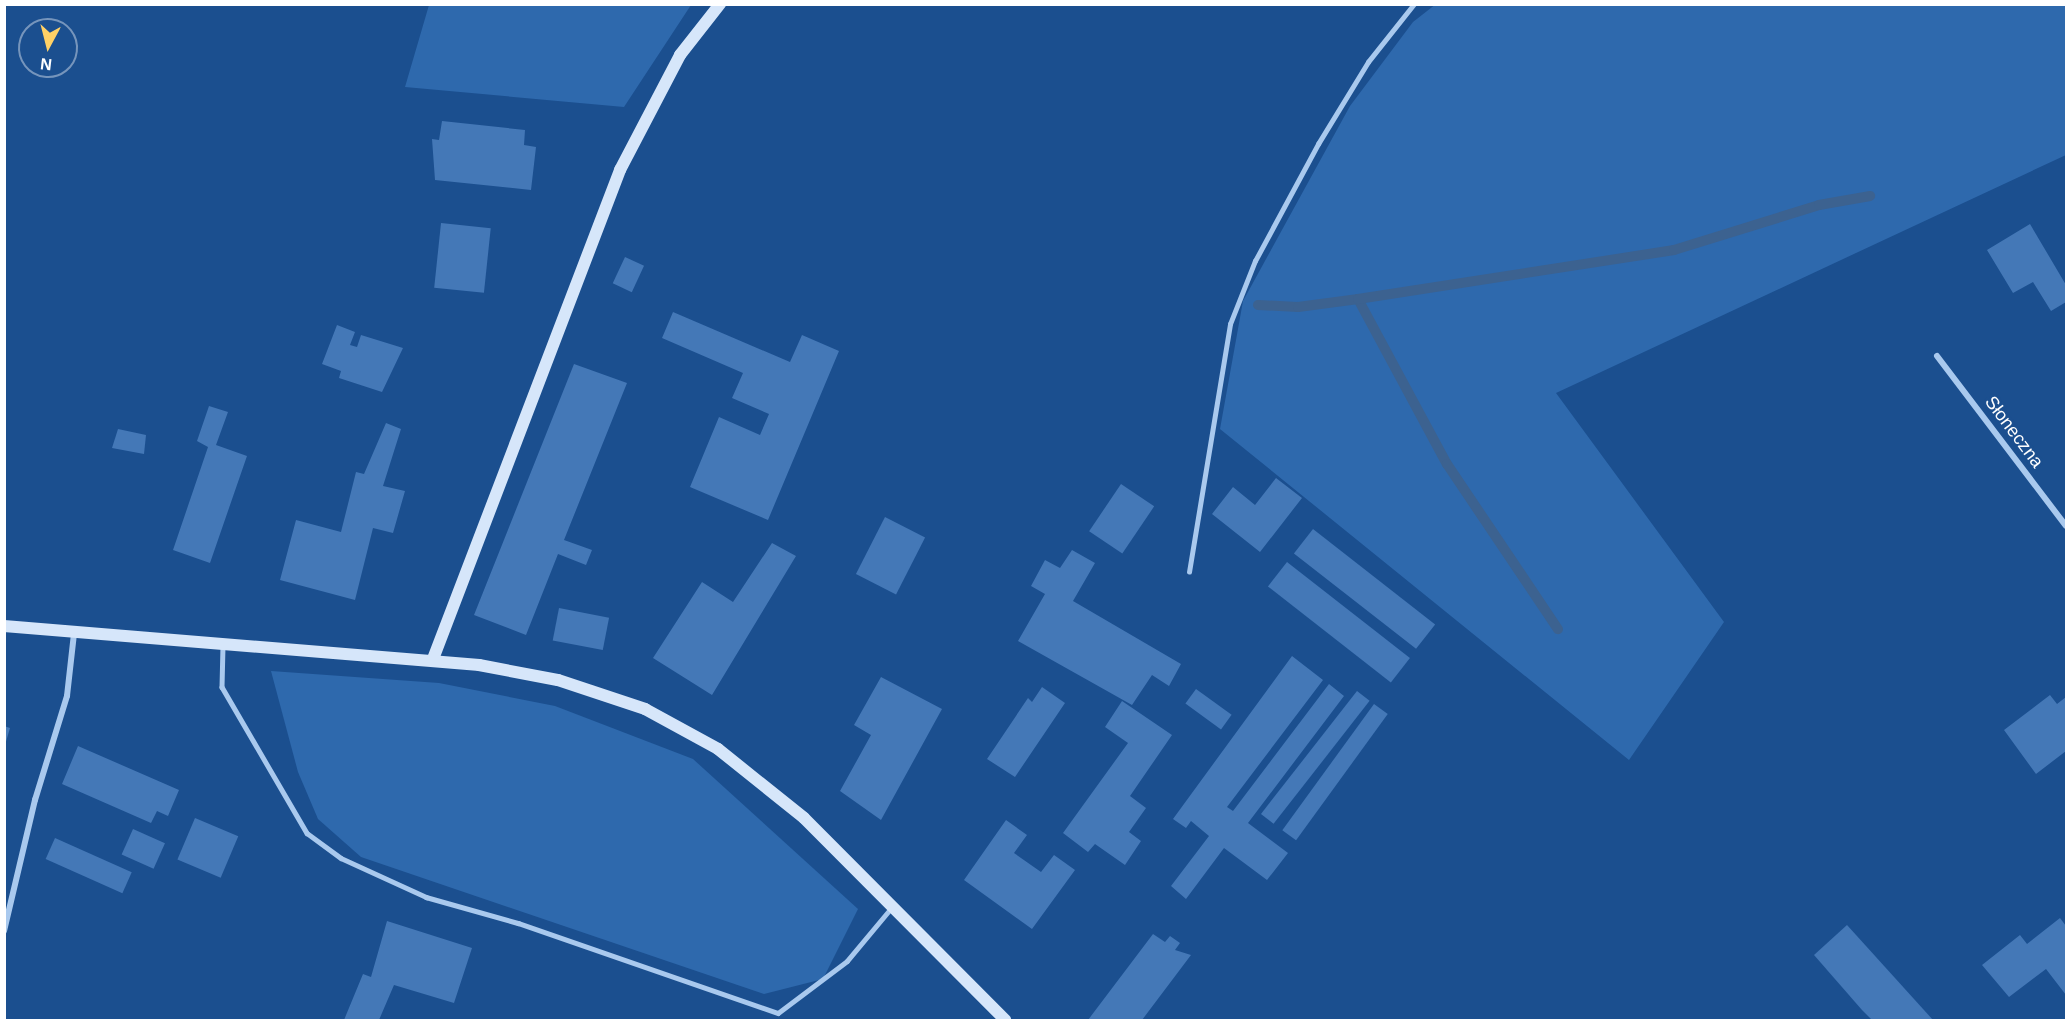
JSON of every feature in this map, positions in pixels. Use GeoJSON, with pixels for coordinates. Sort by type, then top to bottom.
{"type":"FeatureCollection","features":[{"type":"Feature","properties":{"kind":"street"},"geometry":{"type":"LineString","coordinates":[[433,659],[620,170],[680,55],[720,4]]}},
{"type":"Feature","properties":{"kind":"street","name":"Słoneczna"},"geometry":{"type":"LineString","coordinates":[[1937,356],[2067,526]]}},
{"type":"Feature","properties":{"kind":"street"},"geometry":{"type":"LineString","coordinates":[[4,626],[74,634],[433,659],[558,680],[680,726],[748,771],[804,818],[1005,1020]]}},
{"type":"Feature","properties":{"kind":"street"},"geometry":{"type":"LineString","coordinates":[[4,931],[35,800],[67,696],[74,634]]}},
{"type":"Feature","properties":{"kind":"lane"},"geometry":{"type":"LineString","coordinates":[[1189,572],[1230,324],[1255,261],[1318,144],[1368,62],[1414,4]]}},
{"type":"Feature","properties":{"kind":"lane"},"geometry":{"type":"LineString","coordinates":[[224,644],[222,687],[307,833],[341,858],[426,897],[518,923],[778,1013],[847,961],[892,908]]}},
{"type":"Feature","properties":{"kind":"shaded area"},"geometry":{"type":"Polygon","coordinates":[[[429,4],[691,5],[624,107],[405,87],[429,4]]]}},
{"type":"Feature","properties":{"kind":"shaded area"},"geometry":{"type":"Polygon","coordinates":[[[1436,4],[2066,5],[2066,155],[1556,393],[1724,622],[1629,760],[1220,429],[1243,301],[1350,106],[1413,22],[1436,4]]]}},
{"type":"Feature","properties":{"kind":"shaded area"},"geometry":{"type":"Polygon","coordinates":[[[271,671],[439,683],[555,706],[693,759],[858,909],[823,979],[764,994],[361,857],[318,819],[298,772],[271,671]]]}},
{"type":"Feature","properties":{"kind":"building"},"geometry":{"type":"Polygon","coordinates":[[[442,121],[525,130],[524,145],[536,147],[531,190],[435,180],[432,139],[439,140],[442,121]]]}},
{"type":"Feature","properties":{"kind":"building"},"geometry":{"type":"Polygon","coordinates":[[[441,223],[491,228],[484,293],[434,288],[441,223]]]}},
{"type":"Feature","properties":{"kind":"building"},"geometry":{"type":"Polygon","coordinates":[[[2030,224],[2066,285],[2066,302],[2051,311],[2033,282],[2013,293],[1987,250],[2030,224]]]}},
{"type":"Feature","properties":{"kind":"building"},"geometry":{"type":"Polygon","coordinates":[[[625,257],[644,266],[632,292],[613,283],[625,257]]]}},
{"type":"Feature","properties":{"kind":"building"},"geometry":{"type":"Polygon","coordinates":[[[673,312],[790,362],[802,335],[839,351],[768,520],[690,487],[719,417],[760,435],[769,414],[732,398],[743,373],[662,338],[673,312]]]}},
{"type":"Feature","properties":{"kind":"building"},"geometry":{"type":"Polygon","coordinates":[[[337,325],[355,332],[350,345],[357,347],[361,335],[403,348],[382,392],[339,378],[341,371],[322,364],[337,325]]]}},
{"type":"Feature","properties":{"kind":"building"},"geometry":{"type":"Polygon","coordinates":[[[574,364],[627,383],[564,540],[592,550],[586,565],[558,554],[526,635],[474,615],[574,364]]]}},
{"type":"Feature","properties":{"kind":"building"},"geometry":{"type":"Polygon","coordinates":[[[209,406],[228,412],[216,445],[247,456],[210,563],[173,550],[208,447],[197,441],[209,406]]]}},
{"type":"Feature","properties":{"kind":"building"},"geometry":{"type":"Polygon","coordinates":[[[386,423],[401,429],[383,486],[405,491],[393,533],[373,528],[355,600],[280,580],[296,520],[341,532],[356,472],[364,474],[386,423]]]}},
{"type":"Feature","properties":{"kind":"building"},"geometry":{"type":"Polygon","coordinates":[[[118,429],[146,435],[144,454],[112,448],[118,429]]]}},
{"type":"Feature","properties":{"kind":"building"},"geometry":{"type":"Polygon","coordinates":[[[1276,478],[1302,498],[1260,552],[1212,514],[1233,487],[1255,505],[1276,478]]]}},
{"type":"Feature","properties":{"kind":"building"},"geometry":{"type":"Polygon","coordinates":[[[1121,484],[1154,506],[1122,554],[1089,531],[1121,484]]]}},
{"type":"Feature","properties":{"kind":"building"},"geometry":{"type":"Polygon","coordinates":[[[885,517],[925,537],[896,594],[856,574],[885,517]]]}},
{"type":"Feature","properties":{"kind":"building"},"geometry":{"type":"Polygon","coordinates":[[[1313,529],[1435,624],[1416,649],[1294,553],[1313,529]]]}},
{"type":"Feature","properties":{"kind":"building"},"geometry":{"type":"Polygon","coordinates":[[[772,543],[796,556],[712,695],[653,658],[702,582],[733,602],[772,543]]]}},
{"type":"Feature","properties":{"kind":"building"},"geometry":{"type":"Polygon","coordinates":[[[1072,550],[1095,563],[1073,601],[1181,664],[1169,686],[1152,675],[1132,705],[1018,641],[1045,594],[1031,586],[1045,560],[1060,568],[1072,550]]]}},
{"type":"Feature","properties":{"kind":"building"},"geometry":{"type":"Polygon","coordinates":[[[1287,562],[1410,658],[1391,682],[1268,586],[1287,562]]]}},
{"type":"Feature","properties":{"kind":"building"},"geometry":{"type":"Polygon","coordinates":[[[559,608],[609,618],[603,650],[553,640],[559,608]]]}},
{"type":"Feature","properties":{"kind":"building"},"geometry":{"type":"Polygon","coordinates":[[[1292,656],[1323,680],[1227,807],[1233,811],[1329,684],[1344,696],[1248,823],[1288,853],[1267,880],[1224,848],[1186,899],[1171,886],[1209,836],[1191,821],[1186,828],[1173,819],[1292,656]]]}},
{"type":"Feature","properties":{"kind":"building"},"geometry":{"type":"Polygon","coordinates":[[[881,677],[942,709],[881,820],[840,791],[871,735],[854,725],[881,677]]]}},
{"type":"Feature","properties":{"kind":"building"},"geometry":{"type":"Polygon","coordinates":[[[1042,687],[1065,703],[1015,777],[987,759],[1028,698],[1032,702],[1042,687]]]}},
{"type":"Feature","properties":{"kind":"building"},"geometry":{"type":"Polygon","coordinates":[[[1196,689],[1232,715],[1221,729],[1185,704],[1196,689]]]}},
{"type":"Feature","properties":{"kind":"building"},"geometry":{"type":"Polygon","coordinates":[[[1357,691],[1370,701],[1274,824],[1261,814],[1357,691]]]}},
{"type":"Feature","properties":{"kind":"building"},"geometry":{"type":"Polygon","coordinates":[[[2050,695],[2057,704],[2066,697],[2066,751],[2036,774],[2004,730],[2050,695]]]}},
{"type":"Feature","properties":{"kind":"building"},"geometry":{"type":"Polygon","coordinates":[[[1122,701],[1172,735],[1130,796],[1146,808],[1129,832],[1141,841],[1125,865],[1095,844],[1088,852],[1063,833],[1128,743],[1105,727],[1122,701]]]}},
{"type":"Feature","properties":{"kind":"building"},"geometry":{"type":"Polygon","coordinates":[[[1374,704],[1388,714],[1296,840],[1282,830],[1374,704]]]}},
{"type":"Feature","properties":{"kind":"building"},"geometry":{"type":"Polygon","coordinates":[[[4,726],[10,728],[5,745],[4,745],[4,726]]]}},
{"type":"Feature","properties":{"kind":"building"},"geometry":{"type":"Polygon","coordinates":[[[78,746],[179,790],[168,816],[157,811],[151,823],[62,784],[78,746]]]}},
{"type":"Feature","properties":{"kind":"building"},"geometry":{"type":"Polygon","coordinates":[[[195,818],[238,836],[221,878],[177,859],[195,818]]]}},
{"type":"Feature","properties":{"kind":"building"},"geometry":{"type":"Polygon","coordinates":[[[1006,820],[1027,835],[1014,853],[1041,872],[1054,855],[1075,870],[1032,929],[964,880],[1006,820]]]}},
{"type":"Feature","properties":{"kind":"building"},"geometry":{"type":"Polygon","coordinates":[[[133,829],[165,843],[154,869],[122,855],[133,829]]]}},
{"type":"Feature","properties":{"kind":"building"},"geometry":{"type":"Polygon","coordinates":[[[55,838],[132,872],[122,893],[46,859],[55,838]]]}},
{"type":"Feature","properties":{"kind":"building"},"geometry":{"type":"Polygon","coordinates":[[[2060,918],[2066,926],[2066,995],[2046,969],[2009,997],[1982,965],[2020,935],[2027,944],[2060,918]]]}},
{"type":"Feature","properties":{"kind":"building"},"geometry":{"type":"Polygon","coordinates":[[[387,921],[472,948],[454,1003],[394,985],[379,1020],[344,1020],[363,974],[371,977],[387,921]]]}},
{"type":"Feature","properties":{"kind":"building"},"geometry":{"type":"Polygon","coordinates":[[[1847,925],[1933,1020],[1872,1020],[1862,1010],[1814,955],[1847,925]]]}},
{"type":"Feature","properties":{"kind":"building"},"geometry":{"type":"Polygon","coordinates":[[[1153,934],[1165,942],[1170,936],[1180,943],[1175,950],[1191,955],[1142,1020],[1088,1020],[1153,934]]]}},
{"type":"Feature","properties":{"kind":"waterway"},"geometry":{"type":"LineString","coordinates":[[1258,305],[1298,307],[1674,250],[1819,205],[1870,196]]}},
{"type":"Feature","properties":{"kind":"waterway"},"geometry":{"type":"LineString","coordinates":[[1358,299],[1447,464],[1558,629]]}}]}
